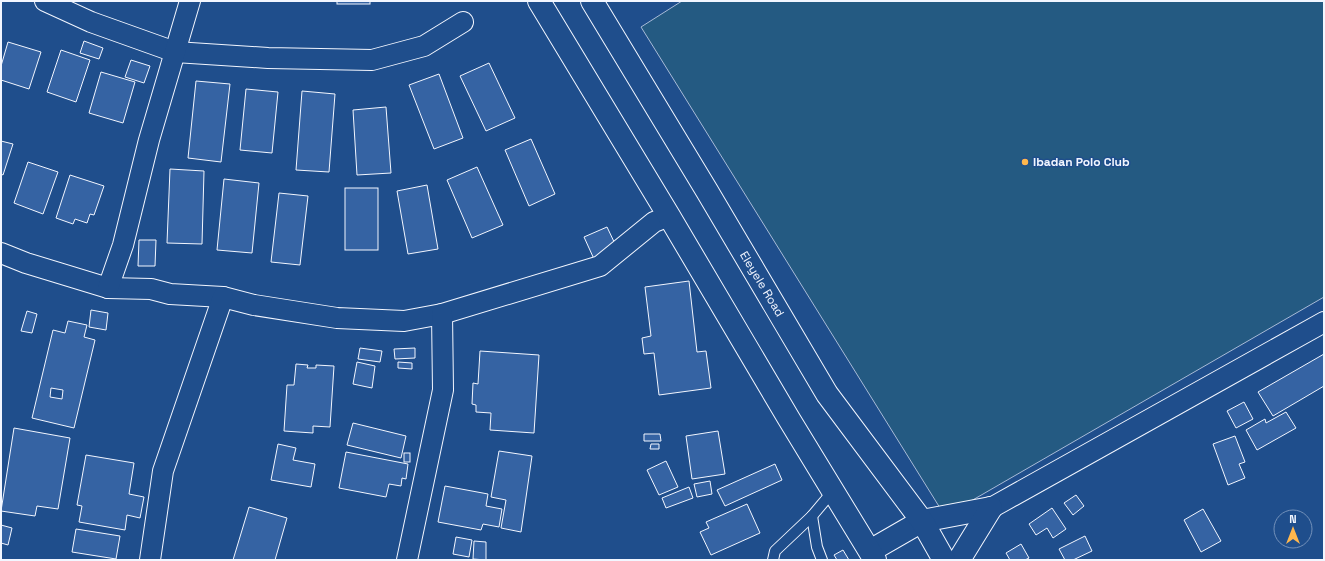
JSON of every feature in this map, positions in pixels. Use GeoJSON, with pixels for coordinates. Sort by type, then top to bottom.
{"type":"FeatureCollection","features":[{"type":"Feature","properties":{"kind":"main road"},"geometry":{"type":"LineString","coordinates":[[539,1],[872,555],[922,521],[991,508]]}},
{"type":"Feature","properties":{"kind":"main road","name":"Eleyele Road"},"geometry":{"type":"LineString","coordinates":[[592,1],[827,394],[922,521],[944,560]]}},
{"type":"Feature","properties":{"kind":"main road"},"geometry":{"type":"LineString","coordinates":[[959,560],[991,508]]}},
{"type":"Feature","properties":{"kind":"street"},"geometry":{"type":"LineString","coordinates":[[45,1],[91,22],[175,52],[268,58],[372,60],[424,46],[463,22]]}},
{"type":"Feature","properties":{"kind":"street"},"geometry":{"type":"LineString","coordinates":[[108,288],[123,245],[149,140],[190,1]]}},
{"type":"Feature","properties":{"kind":"street"},"geometry":{"type":"LineString","coordinates":[[1,253],[26,264],[108,288],[151,289],[170,294],[223,297],[254,304],[337,318],[404,321],[442,314],[600,266],[654,222],[669,216]]}},
{"type":"Feature","properties":{"kind":"street"},"geometry":{"type":"LineString","coordinates":[[150,560],[163,471],[223,297]]}},
{"type":"Feature","properties":{"kind":"street"},"geometry":{"type":"LineString","coordinates":[[407,560],[443,390],[442,314]]}},
{"type":"Feature","properties":{"kind":"street"},"geometry":{"type":"LineString","coordinates":[[991,508],[1324,322]]}},
{"type":"Feature","properties":{"kind":"lane"},"geometry":{"type":"LineString","coordinates":[[772,560],[775,551],[812,516],[833,491]]}},
{"type":"Feature","properties":{"kind":"lane"},"geometry":{"type":"LineString","coordinates":[[812,516],[817,547],[822,560]]}},
{"type":"Feature","properties":{"kind":"shaded area","name":"Ibadan Polo Club"},"geometry":{"type":"Polygon","coordinates":[[[682,1],[1324,1],[1324,297],[945,516],[641,27],[682,1]]]}},
{"type":"Feature","properties":{"kind":"building"},"geometry":{"type":"Polygon","coordinates":[[[337,1],[370,1],[370,4],[337,4],[337,1]]]}},
{"type":"Feature","properties":{"kind":"building"},"geometry":{"type":"Polygon","coordinates":[[[84,41],[103,48],[99,59],[80,53],[84,41]]]}},
{"type":"Feature","properties":{"kind":"building"},"geometry":{"type":"Polygon","coordinates":[[[8,42],[41,52],[29,89],[1,80],[1,66],[8,42]]]}},
{"type":"Feature","properties":{"kind":"building"},"geometry":{"type":"Polygon","coordinates":[[[61,50],[90,60],[76,102],[47,92],[61,50]]]}},
{"type":"Feature","properties":{"kind":"building"},"geometry":{"type":"Polygon","coordinates":[[[131,60],[150,66],[144,83],[125,77],[131,60]]]}},
{"type":"Feature","properties":{"kind":"building"},"geometry":{"type":"Polygon","coordinates":[[[489,63],[515,118],[486,131],[460,76],[489,63]]]}},
{"type":"Feature","properties":{"kind":"building"},"geometry":{"type":"Polygon","coordinates":[[[101,72],[135,82],[123,123],[89,113],[101,72]]]}},
{"type":"Feature","properties":{"kind":"building"},"geometry":{"type":"Polygon","coordinates":[[[439,74],[463,138],[434,149],[409,85],[439,74]]]}},
{"type":"Feature","properties":{"kind":"building"},"geometry":{"type":"Polygon","coordinates":[[[196,81],[230,84],[221,162],[188,158],[196,81]]]}},
{"type":"Feature","properties":{"kind":"building"},"geometry":{"type":"Polygon","coordinates":[[[246,89],[278,92],[272,153],[240,150],[246,89]]]}},
{"type":"Feature","properties":{"kind":"building"},"geometry":{"type":"Polygon","coordinates":[[[302,91],[335,94],[329,172],[296,170],[302,91]]]}},
{"type":"Feature","properties":{"kind":"building"},"geometry":{"type":"Polygon","coordinates":[[[386,107],[391,173],[357,175],[353,110],[386,107]]]}},
{"type":"Feature","properties":{"kind":"building"},"geometry":{"type":"Polygon","coordinates":[[[531,139],[555,194],[529,206],[505,150],[531,139]]]}},
{"type":"Feature","properties":{"kind":"building"},"geometry":{"type":"Polygon","coordinates":[[[1,141],[13,144],[3,175],[1,174],[1,141]]]}},
{"type":"Feature","properties":{"kind":"building"},"geometry":{"type":"Polygon","coordinates":[[[28,162],[58,172],[43,214],[14,203],[28,162]]]}},
{"type":"Feature","properties":{"kind":"building"},"geometry":{"type":"Polygon","coordinates":[[[477,167],[503,225],[472,238],[447,180],[477,167]]]}},
{"type":"Feature","properties":{"kind":"building"},"geometry":{"type":"Polygon","coordinates":[[[170,169],[204,171],[202,244],[167,243],[170,169]]]}},
{"type":"Feature","properties":{"kind":"building"},"geometry":{"type":"Polygon","coordinates":[[[70,175],[104,186],[94,215],[90,214],[87,223],[75,219],[73,224],[56,218],[70,175]]]}},
{"type":"Feature","properties":{"kind":"building"},"geometry":{"type":"Polygon","coordinates":[[[224,179],[259,183],[252,253],[217,250],[224,179]]]}},
{"type":"Feature","properties":{"kind":"building"},"geometry":{"type":"Polygon","coordinates":[[[427,185],[438,249],[408,254],[397,191],[427,185]]]}},
{"type":"Feature","properties":{"kind":"building"},"geometry":{"type":"Polygon","coordinates":[[[345,188],[378,188],[378,250],[345,250],[345,188]]]}},
{"type":"Feature","properties":{"kind":"building"},"geometry":{"type":"Polygon","coordinates":[[[279,193],[308,196],[300,265],[271,262],[279,193]]]}},
{"type":"Feature","properties":{"kind":"building"},"geometry":{"type":"Polygon","coordinates":[[[607,227],[617,248],[594,259],[584,237],[607,227]]]}},
{"type":"Feature","properties":{"kind":"building"},"geometry":{"type":"Polygon","coordinates":[[[139,240],[156,240],[155,266],[138,266],[139,240]]]}},
{"type":"Feature","properties":{"kind":"building"},"geometry":{"type":"Polygon","coordinates":[[[689,281],[697,352],[706,351],[711,388],[659,395],[654,353],[644,354],[642,338],[651,336],[645,287],[689,281]]]}},
{"type":"Feature","properties":{"kind":"building"},"geometry":{"type":"Polygon","coordinates":[[[91,310],[108,313],[106,330],[89,327],[91,310]]]}},
{"type":"Feature","properties":{"kind":"building"},"geometry":{"type":"Polygon","coordinates":[[[27,311],[37,314],[32,333],[21,331],[27,311]]]}},
{"type":"Feature","properties":{"kind":"building"},"geometry":{"type":"Polygon","coordinates":[[[68,321],[87,325],[84,337],[95,340],[74,428],[32,418],[53,330],[65,333],[68,321]],[[51,388],[50,397],[62,399],[63,390],[51,388]]]}},
{"type":"Feature","properties":{"kind":"building"},"geometry":{"type":"Polygon","coordinates":[[[360,348],[382,351],[380,362],[358,359],[360,348]]]}},
{"type":"Feature","properties":{"kind":"building"},"geometry":{"type":"Polygon","coordinates":[[[415,348],[415,358],[395,359],[394,349],[415,348]]]}},
{"type":"Feature","properties":{"kind":"building"},"geometry":{"type":"Polygon","coordinates":[[[480,351],[539,355],[534,433],[490,430],[491,413],[476,412],[476,405],[472,404],[473,383],[478,384],[480,351]]]}},
{"type":"Feature","properties":{"kind":"building"},"geometry":{"type":"Polygon","coordinates":[[[1324,354],[1324,386],[1273,416],[1258,392],[1324,354]]]}},
{"type":"Feature","properties":{"kind":"building"},"geometry":{"type":"Polygon","coordinates":[[[357,362],[375,366],[372,388],[353,384],[357,362]]]}},
{"type":"Feature","properties":{"kind":"building"},"geometry":{"type":"Polygon","coordinates":[[[398,362],[412,363],[412,369],[398,368],[398,362]]]}},
{"type":"Feature","properties":{"kind":"building"},"geometry":{"type":"Polygon","coordinates":[[[296,364],[308,365],[307,368],[316,368],[316,365],[334,366],[330,427],[313,426],[313,433],[284,431],[287,385],[294,385],[296,364]]]}},
{"type":"Feature","properties":{"kind":"building"},"geometry":{"type":"Polygon","coordinates":[[[1244,402],[1253,419],[1236,428],[1227,411],[1244,402]]]}},
{"type":"Feature","properties":{"kind":"building"},"geometry":{"type":"Polygon","coordinates":[[[1286,412],[1296,428],[1257,450],[1246,430],[1265,419],[1266,423],[1286,412]]]}},
{"type":"Feature","properties":{"kind":"building"},"geometry":{"type":"Polygon","coordinates":[[[353,423],[406,436],[401,458],[347,445],[353,423]]]}},
{"type":"Feature","properties":{"kind":"building"},"geometry":{"type":"Polygon","coordinates":[[[14,428],[70,438],[58,509],[37,506],[35,516],[1,511],[14,428]]]}},
{"type":"Feature","properties":{"kind":"building"},"geometry":{"type":"Polygon","coordinates":[[[718,431],[725,474],[692,479],[686,436],[718,431]]]}},
{"type":"Feature","properties":{"kind":"building"},"geometry":{"type":"Polygon","coordinates":[[[644,434],[660,434],[661,441],[644,441],[644,434]]]}},
{"type":"Feature","properties":{"kind":"building"},"geometry":{"type":"Polygon","coordinates":[[[1235,436],[1245,462],[1239,464],[1245,478],[1228,485],[1213,444],[1235,436]]]}},
{"type":"Feature","properties":{"kind":"building"},"geometry":{"type":"Polygon","coordinates":[[[278,444],[296,448],[293,460],[315,464],[311,487],[271,480],[278,444]]]}},
{"type":"Feature","properties":{"kind":"building"},"geometry":{"type":"Polygon","coordinates":[[[651,444],[659,444],[659,449],[650,449],[651,444]]]}},
{"type":"Feature","properties":{"kind":"building"},"geometry":{"type":"Polygon","coordinates":[[[499,451],[532,456],[521,532],[501,528],[506,500],[491,497],[499,451]]]}},
{"type":"Feature","properties":{"kind":"building"},"geometry":{"type":"Polygon","coordinates":[[[346,452],[408,464],[406,479],[402,478],[401,486],[389,484],[386,497],[339,488],[346,452]]]}},
{"type":"Feature","properties":{"kind":"building"},"geometry":{"type":"Polygon","coordinates":[[[404,453],[410,453],[410,462],[404,462],[404,453]]]}},
{"type":"Feature","properties":{"kind":"building"},"geometry":{"type":"Polygon","coordinates":[[[86,455],[134,463],[129,494],[144,497],[140,518],[127,515],[125,530],[79,522],[82,506],[77,505],[86,455]]]}},
{"type":"Feature","properties":{"kind":"building"},"geometry":{"type":"Polygon","coordinates":[[[666,461],[678,487],[659,495],[647,470],[666,461]]]}},
{"type":"Feature","properties":{"kind":"building"},"geometry":{"type":"Polygon","coordinates":[[[775,464],[782,480],[725,506],[717,490],[775,464]]]}},
{"type":"Feature","properties":{"kind":"building"},"geometry":{"type":"Polygon","coordinates":[[[710,481],[712,494],[697,497],[694,484],[710,481]]]}},
{"type":"Feature","properties":{"kind":"building"},"geometry":{"type":"Polygon","coordinates":[[[445,486],[488,494],[486,506],[502,509],[499,527],[483,524],[481,530],[438,522],[445,486]]]}},
{"type":"Feature","properties":{"kind":"building"},"geometry":{"type":"Polygon","coordinates":[[[689,487],[693,498],[666,508],[662,498],[689,487]]]}},
{"type":"Feature","properties":{"kind":"building"},"geometry":{"type":"Polygon","coordinates":[[[1076,495],[1084,506],[1073,515],[1064,503],[1076,495]]]}},
{"type":"Feature","properties":{"kind":"building"},"geometry":{"type":"Polygon","coordinates":[[[747,504],[760,533],[711,555],[700,532],[709,528],[706,522],[747,504]]]}},
{"type":"Feature","properties":{"kind":"building"},"geometry":{"type":"Polygon","coordinates":[[[249,507],[287,518],[275,560],[233,560],[249,507]]]}},
{"type":"Feature","properties":{"kind":"building"},"geometry":{"type":"Polygon","coordinates":[[[1052,508],[1066,529],[1053,538],[1047,528],[1036,535],[1029,524],[1052,508]]]}},
{"type":"Feature","properties":{"kind":"building"},"geometry":{"type":"Polygon","coordinates":[[[1203,509],[1221,541],[1201,552],[1184,520],[1203,509]]]}},
{"type":"Feature","properties":{"kind":"building"},"geometry":{"type":"Polygon","coordinates":[[[1,525],[12,528],[8,545],[1,543],[1,525]]]}},
{"type":"Feature","properties":{"kind":"building"},"geometry":{"type":"Polygon","coordinates":[[[76,529],[120,536],[116,559],[72,552],[76,529]]]}},
{"type":"Feature","properties":{"kind":"building"},"geometry":{"type":"Polygon","coordinates":[[[1085,536],[1092,551],[1073,560],[1065,560],[1059,549],[1085,536]]]}},
{"type":"Feature","properties":{"kind":"building"},"geometry":{"type":"Polygon","coordinates":[[[456,537],[472,540],[469,557],[453,554],[456,537]]]}},
{"type":"Feature","properties":{"kind":"building"},"geometry":{"type":"Polygon","coordinates":[[[474,541],[486,542],[486,560],[473,559],[474,541]]]}},
{"type":"Feature","properties":{"kind":"building"},"geometry":{"type":"Polygon","coordinates":[[[1021,544],[1029,558],[1025,560],[1010,560],[1006,553],[1021,544]]]}},
{"type":"Feature","properties":{"kind":"building"},"geometry":{"type":"Polygon","coordinates":[[[843,550],[849,560],[837,560],[834,555],[843,550]]]}},
{"type":"Feature","properties":{"kind":"place","name":"Ibadan Polo Club"},"geometry":{"type":"Point","coordinates":[1025,162]}}]}
